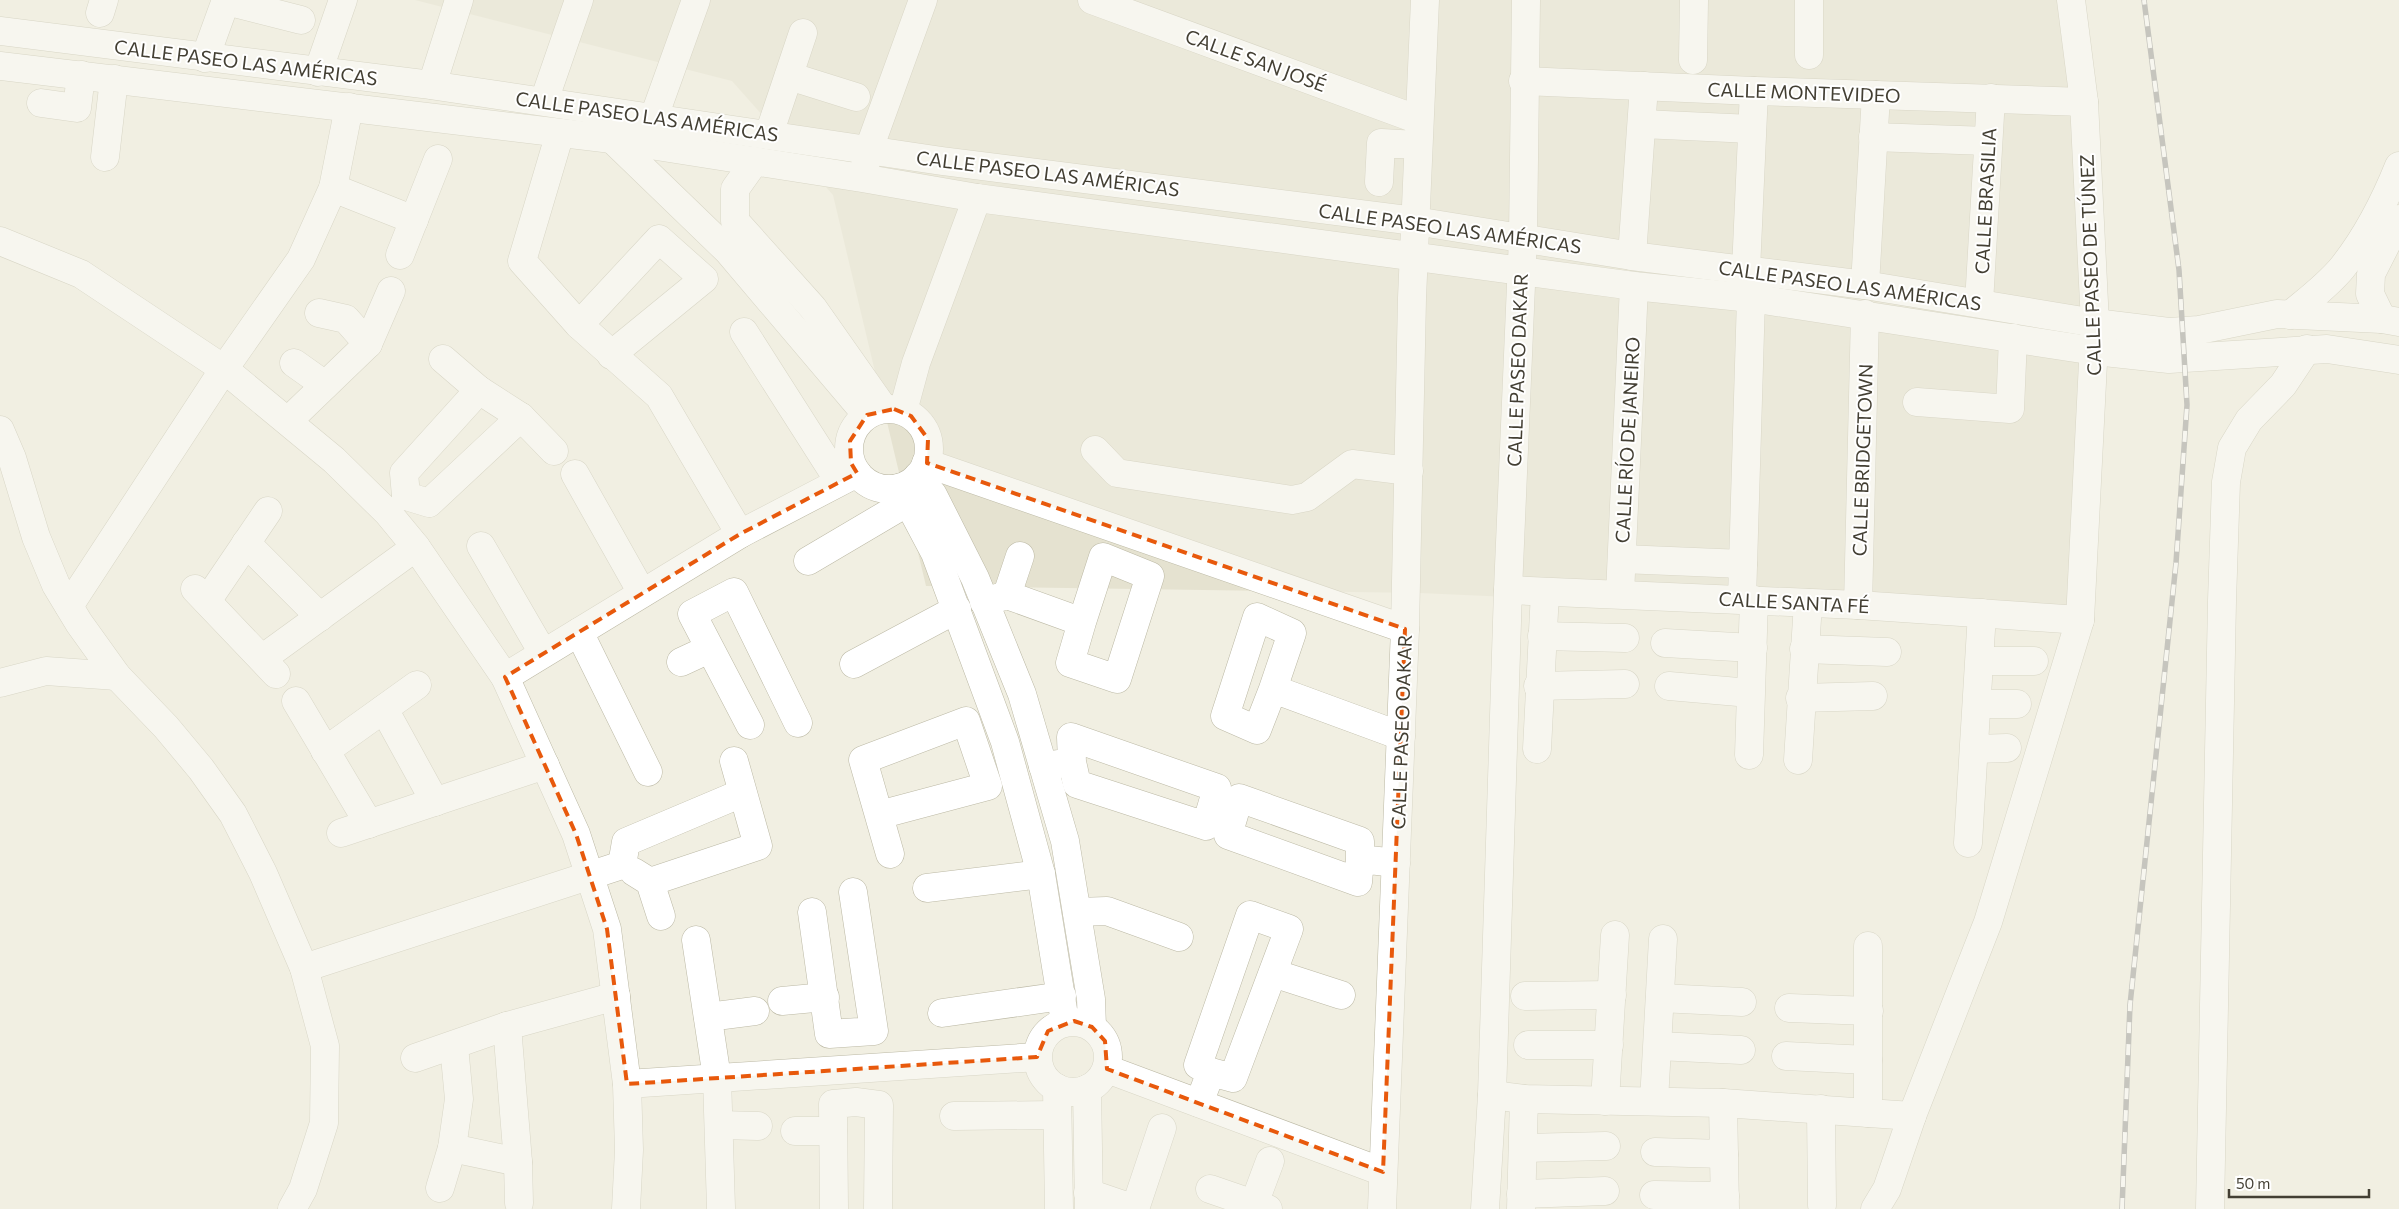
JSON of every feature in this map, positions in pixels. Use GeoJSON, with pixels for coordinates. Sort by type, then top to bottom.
{"type":"FeatureCollection","features":[{"type":"Feature","properties":{"kind":"street"},"geometry":{"type":"LineString","coordinates":[[204,58],[226,0],[301,20]]}},
{"type":"Feature","properties":{"kind":"street"},"geometry":{"type":"LineString","coordinates":[[318,72],[343,0]]}},
{"type":"Feature","properties":{"kind":"street"},"geometry":{"type":"LineString","coordinates":[[432,85],[459,0]]}},
{"type":"Feature","properties":{"kind":"street"},"geometry":{"type":"LineString","coordinates":[[544,102],[580,0]]}},
{"type":"Feature","properties":{"kind":"street"},"geometry":{"type":"LineString","coordinates":[[654,117],[696,0]]}},
{"type":"Feature","properties":{"kind":"street"},"geometry":{"type":"LineString","coordinates":[[862,178],[870,149],[923,0]]}},
{"type":"Feature","properties":{"kind":"street","name":"CALLE SAN JOSÉ"},"geometry":{"type":"LineString","coordinates":[[1092,0],[1419,133]]}},
{"type":"Feature","properties":{"kind":"street"},"geometry":{"type":"LineString","coordinates":[[1414,255],[1425,0]]}},
{"type":"Feature","properties":{"kind":"street","name":"CALLE PASEO DAKAR"},"geometry":{"type":"LineString","coordinates":[[1508,590],[1520,270],[1523,238],[1523,81],[1526,0]]}},
{"type":"Feature","properties":{"kind":"street"},"geometry":{"type":"LineString","coordinates":[[1693,60],[1694,0]]}},
{"type":"Feature","properties":{"kind":"street"},"geometry":{"type":"LineString","coordinates":[[1809,0],[1809,55]]}},
{"type":"Feature","properties":{"kind":"street","name":"CALLE PASEO DE TÚNEZ"},"geometry":{"type":"LineString","coordinates":[[1875,1209],[1887,1189],[1912,1116],[1988,922],[2080,620],[2095,323],[2084,102],[2071,0]]}},
{"type":"Feature","properties":{"kind":"street","name":"CALLE PASEO LAS AMÉRICAS"},"geometry":{"type":"LineString","coordinates":[[0,31],[432,85],[942,160],[1415,221],[1632,256],[1865,286],[2095,323],[2158,331],[2199,330],[2277,314],[2390,320]]}},
{"type":"Feature","properties":{"kind":"street"},"geometry":{"type":"LineString","coordinates":[[770,134],[803,33]]}},
{"type":"Feature","properties":{"kind":"street","name":"CALLE PASEO LAS AMÉRICAS"},"geometry":{"type":"LineString","coordinates":[[0,66],[612,139],[977,198],[1414,255],[1634,286],[1751,298],[1866,314],[2095,351],[2157,358],[2201,358],[2327,349],[2399,360]]}},
{"type":"Feature","properties":{"kind":"street"},"geometry":{"type":"LineString","coordinates":[[41,103],[77,108],[81,75]]}},
{"type":"Feature","properties":{"kind":"street"},"geometry":{"type":"LineString","coordinates":[[789,76],[856,97]]}},
{"type":"Feature","properties":{"kind":"street"},"geometry":{"type":"LineString","coordinates":[[105,157],[114,79]]}},
{"type":"Feature","properties":{"kind":"street","name":"CALLE MONTEVIDEO"},"geometry":{"type":"LineString","coordinates":[[1523,81],[2084,102]]}},
{"type":"Feature","properties":{"kind":"street"},"geometry":{"type":"LineString","coordinates":[[1632,256],[1644,86]]}},
{"type":"Feature","properties":{"kind":"street"},"geometry":{"type":"LineString","coordinates":[[1746,270],[1754,91]]}},
{"type":"Feature","properties":{"kind":"street"},"geometry":{"type":"LineString","coordinates":[[1865,286],[1876,95]]}},
{"type":"Feature","properties":{"kind":"street"},"geometry":{"type":"LineString","coordinates":[[504,126],[511,97]]}},
{"type":"Feature","properties":{"kind":"street","name":"CALLE BRASILIA"},"geometry":{"type":"LineString","coordinates":[[1980,303],[1991,98]]}},
{"type":"Feature","properties":{"kind":"street"},"geometry":{"type":"LineString","coordinates":[[69,606],[224,369],[301,259],[332,188],[349,107]]}},
{"type":"Feature","properties":{"kind":"street"},"geometry":{"type":"LineString","coordinates":[[1642,124],[1752,129]]}},
{"type":"Feature","properties":{"kind":"street"},"geometry":{"type":"LineString","coordinates":[[560,133],[522,261],[578,325],[659,396],[740,534]]}},
{"type":"Feature","properties":{"kind":"street"},"geometry":{"type":"LineString","coordinates":[[1379,182],[1381,143],[1419,133]]}},
{"type":"Feature","properties":{"kind":"street"},"geometry":{"type":"LineString","coordinates":[[1873,137],[1988,141]]}},
{"type":"Feature","properties":{"kind":"street"},"geometry":{"type":"LineString","coordinates":[[612,139],[728,251],[885,412],[911,416],[924,430],[929,448],[912,482],[808,561]]}},
{"type":"Feature","properties":{"kind":"street"},"geometry":{"type":"LineString","coordinates":[[400,255],[438,159]]}},
{"type":"Feature","properties":{"kind":"street"},"geometry":{"type":"LineString","coordinates":[[755,162],[735,189],[735,221],[813,308],[885,412]]}},
{"type":"Feature","properties":{"kind":"street"},"geometry":{"type":"LineString","coordinates":[[2290,314],[2323,287],[2342,267],[2375,217],[2399,166]]}},
{"type":"Feature","properties":{"kind":"street"},"geometry":{"type":"LineString","coordinates":[[332,188],[414,220]]}},
{"type":"Feature","properties":{"kind":"street"},"geometry":{"type":"LineString","coordinates":[[848,477],[851,463],[850,441],[853,430],[885,412],[916,363],[977,198]]}},
{"type":"Feature","properties":{"kind":"street"},"geometry":{"type":"LineString","coordinates":[[2390,320],[2370,294],[2370,274],[2396,231]]}},
{"type":"Feature","properties":{"kind":"street"},"geometry":{"type":"LineString","coordinates":[[578,325],[659,239],[704,279],[611,355]]}},
{"type":"Feature","properties":{"kind":"street"},"geometry":{"type":"LineString","coordinates":[[0,241],[81,274],[224,369],[334,460],[397,504],[416,547],[504,677],[576,834],[590,876],[607,929],[628,1084],[629,1150],[626,1209]]}},
{"type":"Feature","properties":{"kind":"street","name":"CALLE PASEO OAKAR"},"geometry":{"type":"LineString","coordinates":[[1382,1209],[1405,629],[1414,255]]}},
{"type":"Feature","properties":{"kind":"street","name":"CALLE RÍO DE JANEIRO"},"geometry":{"type":"LineString","coordinates":[[1620,594],[1634,286]]}},
{"type":"Feature","properties":{"kind":"street"},"geometry":{"type":"LineString","coordinates":[[288,421],[368,344],[391,292]]}},
{"type":"Feature","properties":{"kind":"street"},"geometry":{"type":"LineString","coordinates":[[1749,755],[1753,648],[1743,564],[1751,298]]}},
{"type":"Feature","properties":{"kind":"street"},"geometry":{"type":"LineString","coordinates":[[319,313],[346,319],[368,344]]}},
{"type":"Feature","properties":{"kind":"street","name":"CALLE BRIDGETOWN"},"geometry":{"type":"LineString","coordinates":[[1858,605],[1866,314]]}},
{"type":"Feature","properties":{"kind":"street"},"geometry":{"type":"LineString","coordinates":[[2199,330],[2201,358]]}},
{"type":"Feature","properties":{"kind":"street"},"geometry":{"type":"LineString","coordinates":[[2157,358],[2158,331]]}},
{"type":"Feature","properties":{"kind":"street"},"geometry":{"type":"LineString","coordinates":[[744,332],[848,477],[887,489],[912,482],[1257,580],[1405,629]]}},
{"type":"Feature","properties":{"kind":"street"},"geometry":{"type":"LineString","coordinates":[[1917,402],[2010,409],[2013,338]]}},
{"type":"Feature","properties":{"kind":"street"},"geometry":{"type":"LineString","coordinates":[[2210,1209],[2226,482],[2232,448],[2249,420],[2284,385],[2307,349]]}},
{"type":"Feature","properties":{"kind":"street"},"geometry":{"type":"LineString","coordinates":[[444,359],[479,390],[521,417],[554,451]]}},
{"type":"Feature","properties":{"kind":"street"},"geometry":{"type":"LineString","coordinates":[[294,363],[325,385]]}},
{"type":"Feature","properties":{"kind":"street"},"geometry":{"type":"LineString","coordinates":[[397,504],[404,473],[479,390]]}},
{"type":"Feature","properties":{"kind":"street"},"geometry":{"type":"LineString","coordinates":[[397,504],[429,503],[521,417]]}},
{"type":"Feature","properties":{"kind":"street"},"geometry":{"type":"LineString","coordinates":[[0,430],[12,458],[36,537],[56,585],[117,676],[190,755],[233,814],[263,873],[304,968],[325,1046],[324,1123],[303,1188],[292,1209]]}},
{"type":"Feature","properties":{"kind":"street"},"geometry":{"type":"LineString","coordinates":[[1095,450],[1117,473],[1292,500],[1307,497],[1352,464],[1409,470]]}},
{"type":"Feature","properties":{"kind":"street"},"geometry":{"type":"LineString","coordinates":[[575,474],[642,593]]}},
{"type":"Feature","properties":{"kind":"street"},"geometry":{"type":"LineString","coordinates":[[504,677],[740,534],[848,477]]}},
{"type":"Feature","properties":{"kind":"street"},"geometry":{"type":"LineString","coordinates":[[912,482],[933,495],[996,598],[1065,841],[1091,999],[1092,1027]]}},
{"type":"Feature","properties":{"kind":"street"},"geometry":{"type":"LineString","coordinates":[[912,482],[935,553],[957,608],[1005,742],[1042,874],[1063,1009],[1038,1048],[1042,1075],[1057,1088],[1067,1092],[1087,1089],[1096,1084],[1107,1069],[1108,1050],[1105,1041],[1092,1027],[1063,1009],[942,1012]]}},
{"type":"Feature","properties":{"kind":"street"},"geometry":{"type":"LineString","coordinates":[[268,511],[246,543],[201,595],[270,666],[320,617],[416,547]]}},
{"type":"Feature","properties":{"kind":"street"},"geometry":{"type":"LineString","coordinates":[[246,543],[320,617]]}},
{"type":"Feature","properties":{"kind":"street"},"geometry":{"type":"LineString","coordinates":[[481,546],[543,653]]}},
{"type":"Feature","properties":{"kind":"street"},"geometry":{"type":"LineString","coordinates":[[996,598],[1020,556]]}},
{"type":"Feature","properties":{"kind":"street"},"geometry":{"type":"LineString","coordinates":[[1622,559],[1743,564]]}},
{"type":"Feature","properties":{"kind":"street"},"geometry":{"type":"LineString","coordinates":[[695,561],[714,601]]}},
{"type":"Feature","properties":{"kind":"street"},"geometry":{"type":"LineString","coordinates":[[1485,1209],[1492,1095],[1508,590]]}},
{"type":"Feature","properties":{"kind":"street","name":"CALLE SANTA FÉ"},"geometry":{"type":"LineString","coordinates":[[1508,590],[1808,602],[2080,620]]}},
{"type":"Feature","properties":{"kind":"street"},"geometry":{"type":"LineString","coordinates":[[750,725],[692,614],[734,592],[798,723]]}},
{"type":"Feature","properties":{"kind":"street"},"geometry":{"type":"LineString","coordinates":[[1537,749],[1538,686],[1545,592]]}},
{"type":"Feature","properties":{"kind":"street"},"geometry":{"type":"LineString","coordinates":[[996,598],[1082,622]]}},
{"type":"Feature","properties":{"kind":"street"},"geometry":{"type":"LineString","coordinates":[[1798,760],[1800,698],[1808,602]]}},
{"type":"Feature","properties":{"kind":"street"},"geometry":{"type":"LineString","coordinates":[[854,664],[957,608]]}},
{"type":"Feature","properties":{"kind":"street"},"geometry":{"type":"LineString","coordinates":[[1968,843],[1982,613]]}},
{"type":"Feature","properties":{"kind":"street"},"geometry":{"type":"LineString","coordinates":[[579,632],[648,772]]}},
{"type":"Feature","properties":{"kind":"street"},"geometry":{"type":"LineString","coordinates":[[1542,636],[1625,638]]}},
{"type":"Feature","properties":{"kind":"street"},"geometry":{"type":"LineString","coordinates":[[1665,643],[1753,648]]}},
{"type":"Feature","properties":{"kind":"street"},"geometry":{"type":"LineString","coordinates":[[681,662],[709,648]]}},
{"type":"Feature","properties":{"kind":"street"},"geometry":{"type":"LineString","coordinates":[[1804,648],[1887,652]]}},
{"type":"Feature","properties":{"kind":"street"},"geometry":{"type":"LineString","coordinates":[[1980,660],[2034,661]]}},
{"type":"Feature","properties":{"kind":"street"},"geometry":{"type":"LineString","coordinates":[[0,683],[46,671],[117,676]]}},
{"type":"Feature","properties":{"kind":"street"},"geometry":{"type":"LineString","coordinates":[[1538,686],[1625,684]]}},
{"type":"Feature","properties":{"kind":"street"},"geometry":{"type":"LineString","coordinates":[[325,751],[417,685]]}},
{"type":"Feature","properties":{"kind":"street"},"geometry":{"type":"LineString","coordinates":[[1669,686],[1750,693]]}},
{"type":"Feature","properties":{"kind":"street"},"geometry":{"type":"LineString","coordinates":[[1273,689],[1401,736]]}},
{"type":"Feature","properties":{"kind":"street"},"geometry":{"type":"LineString","coordinates":[[1800,698],[1873,696]]}},
{"type":"Feature","properties":{"kind":"street"},"geometry":{"type":"LineString","coordinates":[[296,701],[369,824]]}},
{"type":"Feature","properties":{"kind":"street"},"geometry":{"type":"LineString","coordinates":[[1977,704],[2017,704]]}},
{"type":"Feature","properties":{"kind":"street"},"geometry":{"type":"LineString","coordinates":[[384,709],[435,802]]}},
{"type":"Feature","properties":{"kind":"street"},"geometry":{"type":"LineString","coordinates":[[879,815],[988,786],[966,722],[863,760],[890,854]]}},
{"type":"Feature","properties":{"kind":"street"},"geometry":{"type":"LineString","coordinates":[[1071,737],[1216,788],[1206,826],[1077,784],[1072,762],[1071,737]]}},
{"type":"Feature","properties":{"kind":"street"},"geometry":{"type":"LineString","coordinates":[[975,750],[1005,742]]}},
{"type":"Feature","properties":{"kind":"street"},"geometry":{"type":"LineString","coordinates":[[1975,749],[2006,748]]}},
{"type":"Feature","properties":{"kind":"street"},"geometry":{"type":"LineString","coordinates":[[650,882],[758,846],[734,761]]}},
{"type":"Feature","properties":{"kind":"street"},"geometry":{"type":"LineString","coordinates":[[1043,766],[1072,762]]}},
{"type":"Feature","properties":{"kind":"street"},"geometry":{"type":"LineString","coordinates":[[341,833],[545,765]]}},
{"type":"Feature","properties":{"kind":"street"},"geometry":{"type":"LineString","coordinates":[[622,865],[626,842],[742,793]]}},
{"type":"Feature","properties":{"kind":"street"},"geometry":{"type":"LineString","coordinates":[[1239,798],[1360,841],[1360,859],[1358,882],[1228,835],[1239,798]]}},
{"type":"Feature","properties":{"kind":"street"},"geometry":{"type":"LineString","coordinates":[[1360,859],[1396,863]]}},
{"type":"Feature","properties":{"kind":"street"},"geometry":{"type":"LineString","coordinates":[[304,968],[622,865]]}},
{"type":"Feature","properties":{"kind":"street"},"geometry":{"type":"LineString","coordinates":[[622,865],[650,882],[661,916]]}},
{"type":"Feature","properties":{"kind":"street"},"geometry":{"type":"LineString","coordinates":[[927,888],[1042,874]]}},
{"type":"Feature","properties":{"kind":"street"},"geometry":{"type":"LineString","coordinates":[[812,912],[830,1034],[874,1031],[852,892]]}},
{"type":"Feature","properties":{"kind":"street"},"geometry":{"type":"LineString","coordinates":[[1077,912],[1107,911],[1179,936]]}},
{"type":"Feature","properties":{"kind":"street"},"geometry":{"type":"LineString","coordinates":[[1250,915],[1289,929],[1233,1078],[1211,1072],[1198,1065],[1250,915]]}},
{"type":"Feature","properties":{"kind":"street"},"geometry":{"type":"LineString","coordinates":[[1605,1101],[1610,1045],[1615,935]]}},
{"type":"Feature","properties":{"kind":"street"},"geometry":{"type":"LineString","coordinates":[[1654,1101],[1663,939]]}},
{"type":"Feature","properties":{"kind":"street"},"geometry":{"type":"LineString","coordinates":[[696,940],[717,1078],[721,1208]]}},
{"type":"Feature","properties":{"kind":"street"},"geometry":{"type":"LineString","coordinates":[[1868,946],[1868,1113]]}},
{"type":"Feature","properties":{"kind":"street"},"geometry":{"type":"LineString","coordinates":[[1273,973],[1341,995]]}},
{"type":"Feature","properties":{"kind":"street"},"geometry":{"type":"LineString","coordinates":[[1526,996],[1612,995]]}},
{"type":"Feature","properties":{"kind":"street"},"geometry":{"type":"LineString","coordinates":[[415,1058],[507,1026],[616,996]]}},
{"type":"Feature","properties":{"kind":"street"},"geometry":{"type":"LineString","coordinates":[[782,1001],[824,997]]}},
{"type":"Feature","properties":{"kind":"street"},"geometry":{"type":"LineString","coordinates":[[1660,998],[1742,1002]]}},
{"type":"Feature","properties":{"kind":"street"},"geometry":{"type":"LineString","coordinates":[[1789,1008],[1868,1011]]}},
{"type":"Feature","properties":{"kind":"street"},"geometry":{"type":"LineString","coordinates":[[708,1017],[755,1011]]}},
{"type":"Feature","properties":{"kind":"street"},"geometry":{"type":"LineString","coordinates":[[507,1026],[518,1162],[519,1203]]}},
{"type":"Feature","properties":{"kind":"street"},"geometry":{"type":"LineString","coordinates":[[854,1033],[857,1070],[856,1102]]}},
{"type":"Feature","properties":{"kind":"street"},"geometry":{"type":"LineString","coordinates":[[1528,1045],[1610,1045]]}},
{"type":"Feature","properties":{"kind":"street"},"geometry":{"type":"LineString","coordinates":[[440,1188],[452,1148],[459,1099],[454,1046]]}},
{"type":"Feature","properties":{"kind":"street"},"geometry":{"type":"LineString","coordinates":[[1658,1046],[1741,1050]]}},
{"type":"Feature","properties":{"kind":"street"},"geometry":{"type":"LineString","coordinates":[[1786,1056],[1868,1060]]}},
{"type":"Feature","properties":{"kind":"street"},"geometry":{"type":"LineString","coordinates":[[628,1084],[1038,1057]]}},
{"type":"Feature","properties":{"kind":"street"},"geometry":{"type":"LineString","coordinates":[[1107,1069],[1383,1172]]}},
{"type":"Feature","properties":{"kind":"street"},"geometry":{"type":"LineString","coordinates":[[1199,1104],[1211,1072]]}},
{"type":"Feature","properties":{"kind":"street"},"geometry":{"type":"LineString","coordinates":[[1057,1088],[1059,1209]]}},
{"type":"Feature","properties":{"kind":"street"},"geometry":{"type":"LineString","coordinates":[[1087,1089],[1089,1201],[1135,1209],[1162,1128]]}},
{"type":"Feature","properties":{"kind":"street"},"geometry":{"type":"LineString","coordinates":[[1492,1095],[1524,1099],[1723,1103],[1912,1116]]}},
{"type":"Feature","properties":{"kind":"street"},"geometry":{"type":"LineString","coordinates":[[1524,1099],[1521,1202],[1605,1192]]}},
{"type":"Feature","properties":{"kind":"street"},"geometry":{"type":"LineString","coordinates":[[834,1209],[833,1104],[856,1102],[879,1105],[878,1209]]}},
{"type":"Feature","properties":{"kind":"street"},"geometry":{"type":"LineString","coordinates":[[1654,1195],[1725,1203],[1723,1103]]}},
{"type":"Feature","properties":{"kind":"street"},"geometry":{"type":"LineString","coordinates":[[1821,1110],[1822,1205]]}},
{"type":"Feature","properties":{"kind":"street"},"geometry":{"type":"LineString","coordinates":[[954,1116],[1056,1115]]}},
{"type":"Feature","properties":{"kind":"street"},"geometry":{"type":"LineString","coordinates":[[719,1125],[758,1126]]}},
{"type":"Feature","properties":{"kind":"street"},"geometry":{"type":"LineString","coordinates":[[795,1131],[833,1131]]}},
{"type":"Feature","properties":{"kind":"street"},"geometry":{"type":"LineString","coordinates":[[1523,1148],[1606,1146]]}},
{"type":"Feature","properties":{"kind":"street"},"geometry":{"type":"LineString","coordinates":[[452,1148],[518,1162]]}},
{"type":"Feature","properties":{"kind":"street"},"geometry":{"type":"LineString","coordinates":[[1655,1152],[1724,1154]]}},
{"type":"Feature","properties":{"kind":"street"},"geometry":{"type":"LineString","coordinates":[[1210,1189],[1261,1207],[1270,1161]]}},
{"type":"Feature","properties":{"kind":"highlighted area"},"geometry":{"type":"Polygon","coordinates":[[[894,409],[911,416],[928,439],[927,463],[1405,629],[1383,1172],[1107,1069],[1105,1041],[1092,1027],[1074,1021],[1048,1031],[1037,1057],[627,1084],[607,929],[576,834],[505,677],[740,534],[857,473],[851,463],[850,441],[867,415],[894,409]]]}},
{"type":"Feature","properties":{"kind":"shaded area"},"geometry":{"type":"Polygon","coordinates":[[[415,0],[2068,0],[2093,183],[2071,622],[1420,593],[926,586],[833,195],[732,81],[415,0]]]}},
{"type":"Feature","properties":{"kind":"railway"},"geometry":{"type":"LineString","coordinates":[[2122,1209],[2130,1005],[2176,563],[2187,405],[2179,270],[2144,0]]}}]}
